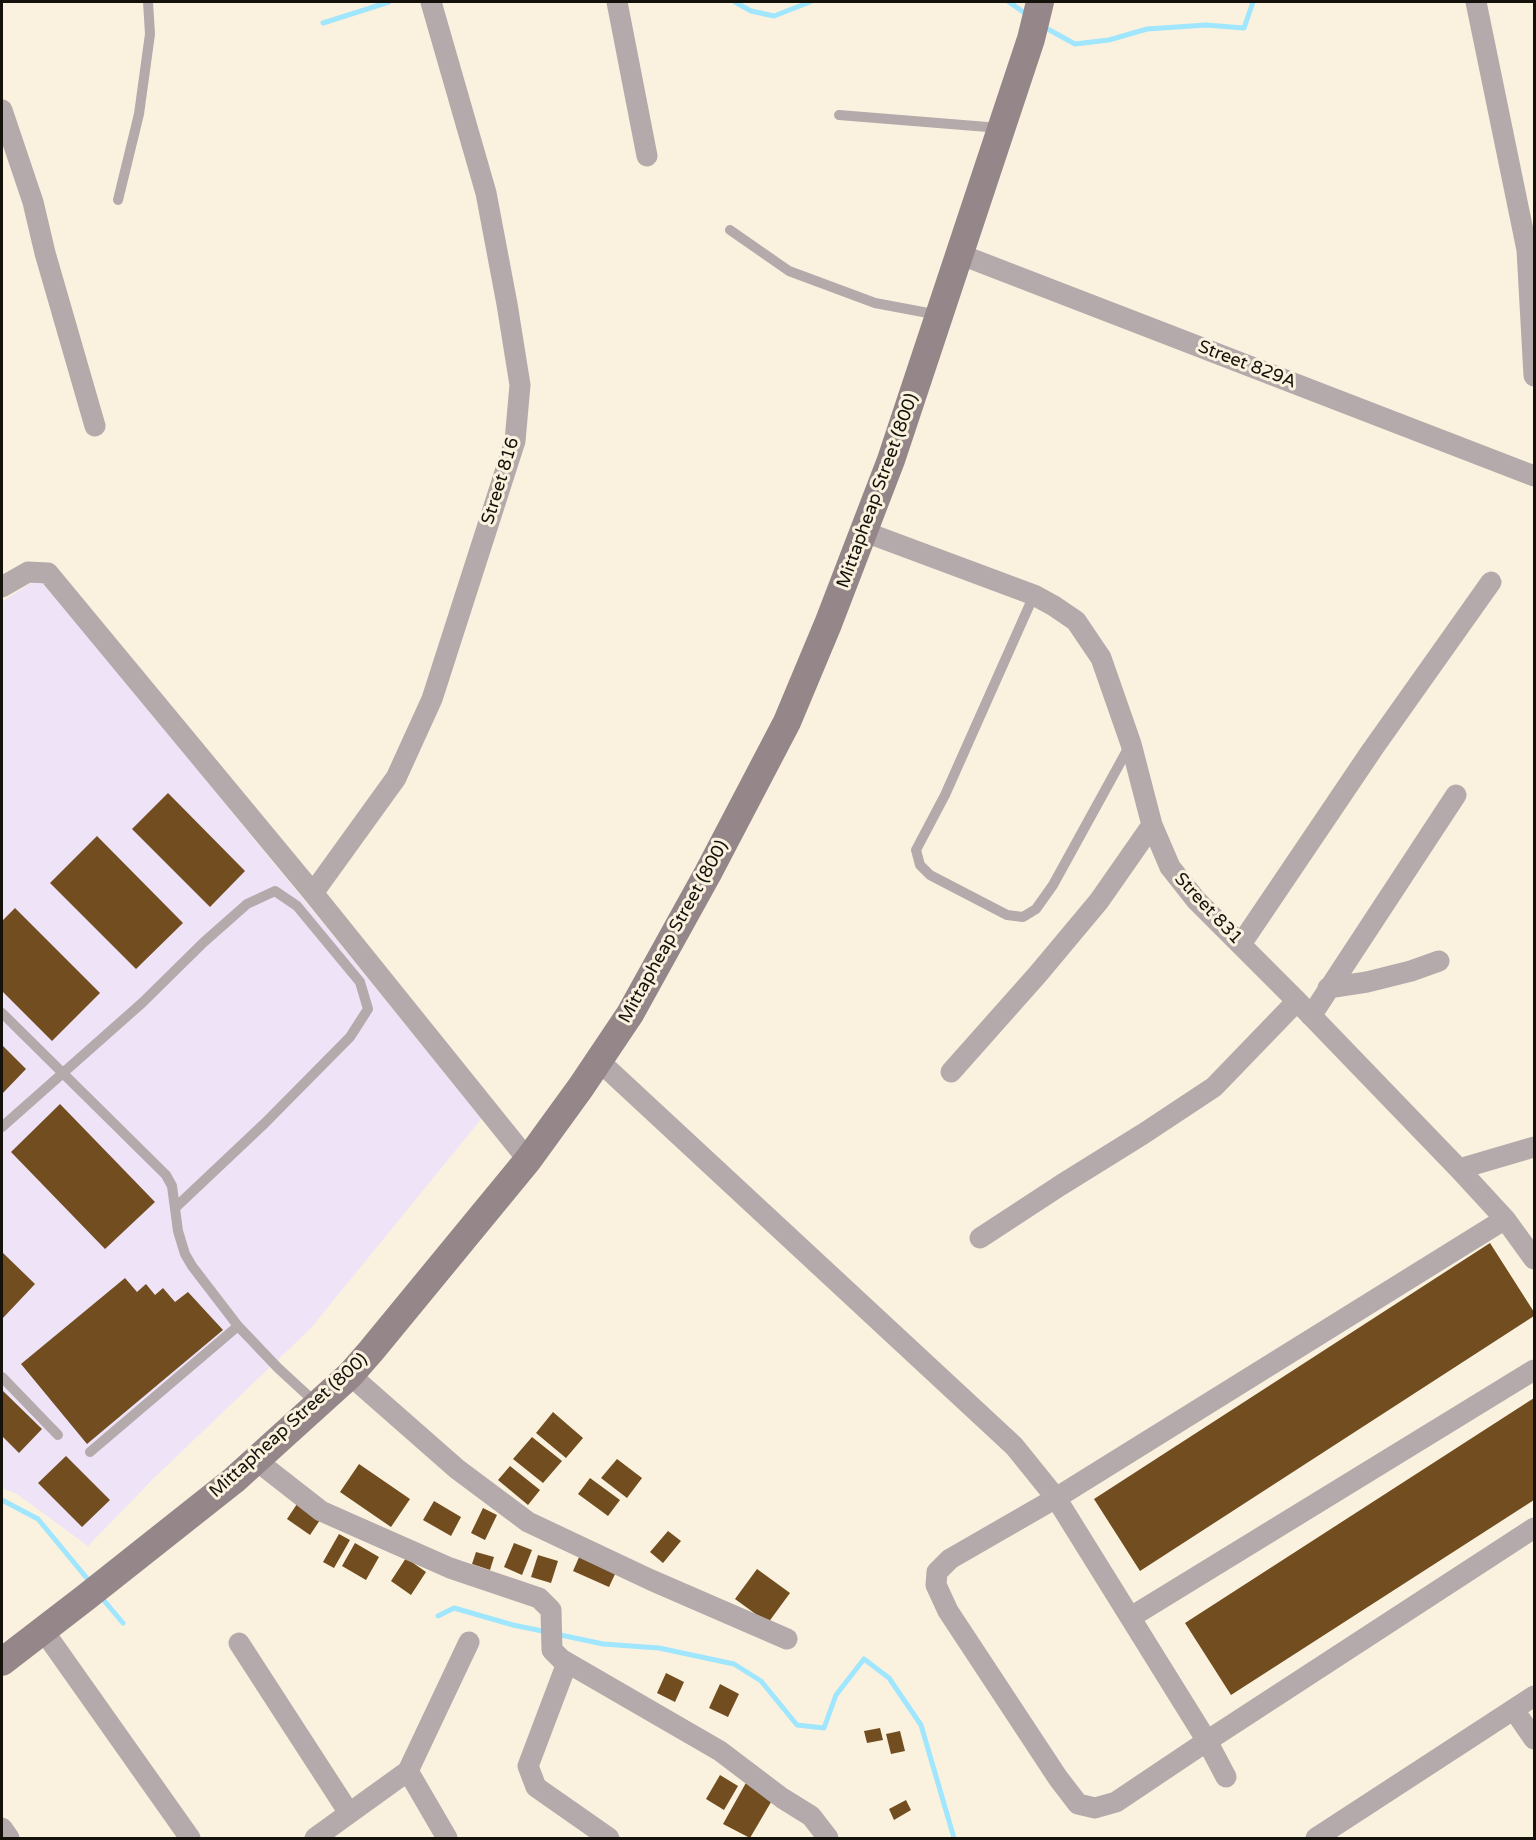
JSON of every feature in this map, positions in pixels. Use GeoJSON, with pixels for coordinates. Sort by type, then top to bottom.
{"type":"FeatureCollection","features":[{"type":"Feature","properties":{"kind":"main road","name":"Mittapheap Street (800)"},"geometry":{"type":"LineString","coordinates":[[2,1662],[257,1461],[350,1375],[528,1160],[581,1088],[630,1014],[787,722],[865,532],[940,315],[1031,39],[1040,2]]}},
{"type":"Feature","properties":{"kind":"street","name":"Street 816"},"geometry":{"type":"LineString","coordinates":[[312,892],[396,778],[432,699],[515,441],[520,385],[486,193],[431,2]]}},
{"type":"Feature","properties":{"kind":"street"},"geometry":{"type":"LineString","coordinates":[[617,2],[647,156]]}},
{"type":"Feature","properties":{"kind":"street"},"geometry":{"type":"LineString","coordinates":[[1479,2],[1531,250],[1534,376]]}},
{"type":"Feature","properties":{"kind":"street"},"geometry":{"type":"LineString","coordinates":[[2,110],[33,202],[61,309],[96,426]]}},
{"type":"Feature","properties":{"kind":"street","name":"Street 829A"},"geometry":{"type":"LineString","coordinates":[[959,254],[1534,476]]}},
{"type":"Feature","properties":{"kind":"street","name":"Street 831"},"geometry":{"type":"LineString","coordinates":[[865,532],[1034,595],[1076,621],[1101,658],[1131,744],[1152,825],[1170,867],[1196,900],[1459,1169],[1505,1219],[1534,1259]]}},
{"type":"Feature","properties":{"kind":"street"},"geometry":{"type":"LineString","coordinates":[[2,587],[28,572],[48,573],[312,892],[528,1160]]}},
{"type":"Feature","properties":{"kind":"street"},"geometry":{"type":"LineString","coordinates":[[1241,944],[1379,741],[1491,582]]}},
{"type":"Feature","properties":{"kind":"street"},"geometry":{"type":"LineString","coordinates":[[980,1238],[1214,1086],[1328,988],[1456,795]]}},
{"type":"Feature","properties":{"kind":"street"},"geometry":{"type":"LineString","coordinates":[[951,1072],[1099,901],[1152,825]]}},
{"type":"Feature","properties":{"kind":"street"},"geometry":{"type":"LineString","coordinates":[[1328,988],[1367,982],[1439,961]]}},
{"type":"Feature","properties":{"kind":"street"},"geometry":{"type":"LineString","coordinates":[[598,1060],[1014,1446],[1056,1498],[1207,1741],[1226,1777]]}},
{"type":"Feature","properties":{"kind":"street"},"geometry":{"type":"LineString","coordinates":[[1459,1169],[1534,1147]]}},
{"type":"Feature","properties":{"kind":"street"},"geometry":{"type":"LineString","coordinates":[[1505,1219],[1056,1498],[950,1559],[937,1572],[936,1585],[948,1611],[1058,1778],[1078,1804],[1095,1809],[1116,1802],[1534,1528]]}},
{"type":"Feature","properties":{"kind":"street"},"geometry":{"type":"LineString","coordinates":[[1131,1617],[1534,1370]]}},
{"type":"Feature","properties":{"kind":"street"},"geometry":{"type":"LineString","coordinates":[[350,1375],[457,1469],[528,1522],[651,1580],[787,1639]]}},
{"type":"Feature","properties":{"kind":"street"},"geometry":{"type":"LineString","coordinates":[[257,1461],[321,1511],[450,1568],[538,1598],[550,1610],[560,1656],[528,1766],[536,1787],[609,1839]]}},
{"type":"Feature","properties":{"kind":"street"},"geometry":{"type":"LineString","coordinates":[[43,1630],[190,1839]]}},
{"type":"Feature","properties":{"kind":"street"},"geometry":{"type":"LineString","coordinates":[[315,1839],[408,1771],[469,1642]]}},
{"type":"Feature","properties":{"kind":"street"},"geometry":{"type":"LineString","coordinates":[[239,1643],[349,1814]]}},
{"type":"Feature","properties":{"kind":"street"},"geometry":{"type":"LineString","coordinates":[[560,1656],[720,1751],[782,1798],[811,1816],[823,1832]]}},
{"type":"Feature","properties":{"kind":"street"},"geometry":{"type":"LineString","coordinates":[[1316,1839],[1534,1696]]}},
{"type":"Feature","properties":{"kind":"street"},"geometry":{"type":"LineString","coordinates":[[1514,1710],[1534,1739]]}},
{"type":"Feature","properties":{"kind":"street"},"geometry":{"type":"LineString","coordinates":[[408,1771],[447,1839]]}},
{"type":"Feature","properties":{"kind":"street"},"geometry":{"type":"LineString","coordinates":[[2,1828],[9,1839]]}},
{"type":"Feature","properties":{"kind":"lane"},"geometry":{"type":"LineString","coordinates":[[118,200],[139,114],[150,34],[148,2]]}},
{"type":"Feature","properties":{"kind":"lane"},"geometry":{"type":"LineString","coordinates":[[839,115],[1001,128]]}},
{"type":"Feature","properties":{"kind":"lane"},"geometry":{"type":"LineString","coordinates":[[730,230],[789,271],[875,303],[940,315]]}},
{"type":"Feature","properties":{"kind":"lane"},"geometry":{"type":"LineString","coordinates":[[1034,595],[945,795],[916,850],[920,865],[930,875],[1007,915],[1023,917],[1036,909],[1053,885],[1131,744]]}},
{"type":"Feature","properties":{"kind":"lane"},"geometry":{"type":"LineString","coordinates":[[2,1127],[142,1003],[204,942],[247,904],[276,891],[297,906],[360,982],[368,1009],[350,1037],[265,1123],[176,1207]]}},
{"type":"Feature","properties":{"kind":"lane"},"geometry":{"type":"LineString","coordinates":[[2,1013],[166,1175],[172,1186],[178,1231],[185,1254],[192,1266],[238,1326],[318,1405]]}},
{"type":"Feature","properties":{"kind":"lane"},"geometry":{"type":"LineString","coordinates":[[90,1452],[238,1326]]}},
{"type":"Feature","properties":{"kind":"lane"},"geometry":{"type":"LineString","coordinates":[[2,1377],[58,1435]]}},
{"type":"Feature","properties":{"kind":"shaded area"},"geometry":{"type":"Polygon","coordinates":[[[40,577],[482,1118],[311,1328],[154,1478],[88,1546],[17,1494],[2,1488],[2,602],[40,577]]]}},
{"type":"Feature","properties":{"kind":"building"},"geometry":{"type":"Polygon","coordinates":[[[168,793],[245,871],[210,907],[132,829],[168,793]]]}},
{"type":"Feature","properties":{"kind":"building"},"geometry":{"type":"Polygon","coordinates":[[[97,836],[183,923],[136,969],[50,883],[97,836]]]}},
{"type":"Feature","properties":{"kind":"building"},"geometry":{"type":"Polygon","coordinates":[[[15,908],[100,993],[52,1041],[2,991],[2,921],[15,908]]]}},
{"type":"Feature","properties":{"kind":"building"},"geometry":{"type":"Polygon","coordinates":[[[2,1045],[26,1069],[2,1094],[2,1045]]]}},
{"type":"Feature","properties":{"kind":"building"},"geometry":{"type":"Polygon","coordinates":[[[60,1104],[155,1202],[105,1249],[11,1152],[60,1104]]]}},
{"type":"Feature","properties":{"kind":"building"},"geometry":{"type":"Polygon","coordinates":[[[1490,1243],[1534,1312],[1534,1316],[1140,1571],[1094,1499],[1490,1243]]]}},
{"type":"Feature","properties":{"kind":"building"},"geometry":{"type":"Polygon","coordinates":[[[2,1252],[35,1284],[2,1319],[2,1252]]]}},
{"type":"Feature","properties":{"kind":"building"},"geometry":{"type":"Polygon","coordinates":[[[125,1278],[137,1292],[146,1284],[155,1295],[163,1288],[175,1302],[188,1292],[223,1330],[87,1444],[21,1364],[125,1278]]]}},
{"type":"Feature","properties":{"kind":"building"},"geometry":{"type":"Polygon","coordinates":[[[2,1390],[42,1429],[19,1453],[2,1436],[2,1390]]]}},
{"type":"Feature","properties":{"kind":"building"},"geometry":{"type":"Polygon","coordinates":[[[1534,1398],[1534,1500],[1231,1695],[1185,1623],[1534,1398]]]}},
{"type":"Feature","properties":{"kind":"building"},"geometry":{"type":"Polygon","coordinates":[[[553,1412],[583,1438],[566,1458],[536,1433],[553,1412]]]}},
{"type":"Feature","properties":{"kind":"building"},"geometry":{"type":"Polygon","coordinates":[[[532,1437],[562,1461],[543,1483],[513,1459],[532,1437]]]}},
{"type":"Feature","properties":{"kind":"building"},"geometry":{"type":"Polygon","coordinates":[[[66,1456],[110,1500],[82,1527],[38,1483],[66,1456]]]}},
{"type":"Feature","properties":{"kind":"building"},"geometry":{"type":"Polygon","coordinates":[[[617,1459],[642,1478],[627,1498],[601,1478],[617,1459]]]}},
{"type":"Feature","properties":{"kind":"building"},"geometry":{"type":"Polygon","coordinates":[[[359,1464],[410,1499],[391,1527],[340,1492],[359,1464]]]}},
{"type":"Feature","properties":{"kind":"building"},"geometry":{"type":"Polygon","coordinates":[[[510,1466],[540,1490],[528,1505],[498,1480],[510,1466]]]}},
{"type":"Feature","properties":{"kind":"building"},"geometry":{"type":"Polygon","coordinates":[[[590,1478],[620,1500],[608,1516],[578,1494],[590,1478]]]}},
{"type":"Feature","properties":{"kind":"building"},"geometry":{"type":"Polygon","coordinates":[[[299,1501],[322,1517],[310,1535],[287,1519],[299,1501]]]}},
{"type":"Feature","properties":{"kind":"building"},"geometry":{"type":"Polygon","coordinates":[[[434,1501],[461,1517],[451,1536],[423,1520],[434,1501]]]}},
{"type":"Feature","properties":{"kind":"building"},"geometry":{"type":"Polygon","coordinates":[[[483,1508],[497,1515],[485,1540],[471,1533],[483,1508]]]}},
{"type":"Feature","properties":{"kind":"building"},"geometry":{"type":"Polygon","coordinates":[[[668,1531],[681,1541],[663,1563],[650,1552],[668,1531]]]}},
{"type":"Feature","properties":{"kind":"building"},"geometry":{"type":"Polygon","coordinates":[[[339,1534],[350,1540],[334,1568],[323,1562],[339,1534]]]}},
{"type":"Feature","properties":{"kind":"building"},"geometry":{"type":"Polygon","coordinates":[[[355,1543],[379,1557],[366,1580],[342,1566],[355,1543]]]}},
{"type":"Feature","properties":{"kind":"building"},"geometry":{"type":"Polygon","coordinates":[[[514,1543],[532,1550],[522,1575],[504,1567],[514,1543]]]}},
{"type":"Feature","properties":{"kind":"building"},"geometry":{"type":"Polygon","coordinates":[[[476,1552],[494,1557],[490,1570],[472,1564],[476,1552]]]}},
{"type":"Feature","properties":{"kind":"building"},"geometry":{"type":"Polygon","coordinates":[[[538,1555],[558,1561],[551,1583],[531,1577],[538,1555]]]}},
{"type":"Feature","properties":{"kind":"building"},"geometry":{"type":"Polygon","coordinates":[[[580,1555],[616,1572],[609,1587],[573,1571],[580,1555]]]}},
{"type":"Feature","properties":{"kind":"building"},"geometry":{"type":"Polygon","coordinates":[[[406,1558],[426,1572],[411,1595],[391,1581],[406,1558]]]}},
{"type":"Feature","properties":{"kind":"building"},"geometry":{"type":"Polygon","coordinates":[[[757,1569],[790,1593],[768,1623],[735,1599],[757,1569]]]}},
{"type":"Feature","properties":{"kind":"building"},"geometry":{"type":"Polygon","coordinates":[[[666,1673],[684,1682],[675,1702],[657,1693],[666,1673]]]}},
{"type":"Feature","properties":{"kind":"building"},"geometry":{"type":"Polygon","coordinates":[[[720,1684],[739,1694],[728,1717],[709,1708],[720,1684]]]}},
{"type":"Feature","properties":{"kind":"building"},"geometry":{"type":"Polygon","coordinates":[[[880,1728],[883,1740],[867,1743],[864,1731],[880,1728]]]}},
{"type":"Feature","properties":{"kind":"building"},"geometry":{"type":"Polygon","coordinates":[[[900,1731],[905,1751],[891,1754],[886,1734],[900,1731]]]}},
{"type":"Feature","properties":{"kind":"building"},"geometry":{"type":"Polygon","coordinates":[[[720,1775],[738,1786],[724,1810],[706,1799],[720,1775]]]}},
{"type":"Feature","properties":{"kind":"building"},"geometry":{"type":"Polygon","coordinates":[[[747,1781],[774,1797],[750,1838],[723,1824],[747,1781]]]}},
{"type":"Feature","properties":{"kind":"building"},"geometry":{"type":"Polygon","coordinates":[[[906,1800],[911,1810],[894,1820],[889,1809],[906,1800]]]}},
{"type":"Feature","properties":{"kind":"waterway"},"geometry":{"type":"LineString","coordinates":[[323,23],[389,2]]}},
{"type":"Feature","properties":{"kind":"waterway"},"geometry":{"type":"LineString","coordinates":[[735,2],[751,11],[774,16],[810,2]]}},
{"type":"Feature","properties":{"kind":"waterway"},"geometry":{"type":"LineString","coordinates":[[1009,2],[1029,16]]}},
{"type":"Feature","properties":{"kind":"waterway"},"geometry":{"type":"LineString","coordinates":[[1044,27],[1075,44],[1109,40],[1147,29],[1206,25],[1244,28],[1253,2]]}},
{"type":"Feature","properties":{"kind":"waterway"},"geometry":{"type":"LineString","coordinates":[[2,1500],[38,1519],[90,1582]]}},
{"type":"Feature","properties":{"kind":"waterway"},"geometry":{"type":"LineString","coordinates":[[101,1597],[123,1623]]}},
{"type":"Feature","properties":{"kind":"waterway"},"geometry":{"type":"LineString","coordinates":[[438,1616],[454,1608],[547,1632]]}},
{"type":"Feature","properties":{"kind":"waterway"},"geometry":{"type":"LineString","coordinates":[[556,1634],[603,1644],[659,1648],[734,1664],[761,1681],[797,1725],[824,1728],[836,1695],[864,1659],[889,1678],[921,1725],[954,1838]]}}]}
